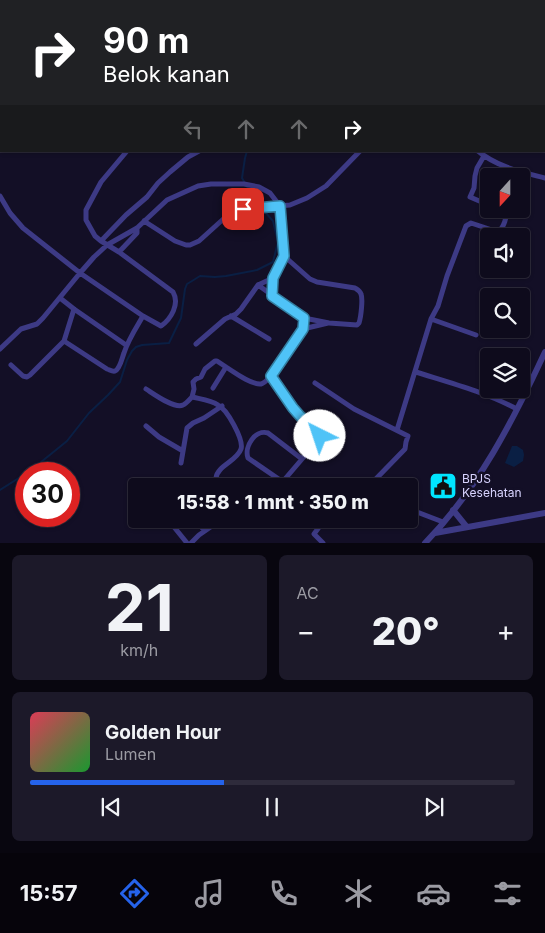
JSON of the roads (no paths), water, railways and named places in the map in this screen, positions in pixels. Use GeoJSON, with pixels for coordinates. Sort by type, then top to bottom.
{"type":"FeatureCollection","features":[{"type":"Feature","properties":{"kind":"street"},"geometry":{"type":"LineString","coordinates":[[0,196],[10,213],[23,228],[80,272],[143,316],[159,326],[164,325],[175,307],[176,296],[120,252],[95,236],[86,217],[86,210],[101,182],[126,152]]}},
{"type":"Feature","properties":{"kind":"street"},"geometry":{"type":"LineString","coordinates":[[101,241],[126,215],[147,198],[158,183],[196,152]]}},
{"type":"Feature","properties":{"kind":"street"},"geometry":{"type":"LineString","coordinates":[[144,221],[175,241],[190,245],[198,241],[236,210],[290,205],[316,193],[359,152]]}},
{"type":"Feature","properties":{"kind":"street"},"geometry":{"type":"LineString","coordinates":[[479,152],[511,172],[545,178]]}},
{"type":"Feature","properties":{"kind":"street"},"geometry":{"type":"LineString","coordinates":[[480,201],[470,197],[474,188],[477,168],[484,156]]}},
{"type":"Feature","properties":{"kind":"street"},"geometry":{"type":"LineString","coordinates":[[0,349],[21,330],[37,324],[80,272],[107,244],[137,228],[167,200],[198,186],[247,184],[259,187],[270,194],[280,206],[284,256],[273,278],[272,296]]}},
{"type":"Feature","properties":{"kind":"street"},"geometry":{"type":"LineString","coordinates":[[397,430],[432,318],[467,225],[471,223],[477,224],[498,232],[502,230],[505,218]]}},
{"type":"Feature","properties":{"kind":"street"},"geometry":{"type":"LineString","coordinates":[[120,252],[137,233],[137,228]]}},
{"type":"Feature","properties":{"kind":"street"},"geometry":{"type":"LineString","coordinates":[[258,285],[304,318],[329,323],[353,325],[359,323],[362,295],[360,291],[355,288],[317,282],[284,256]]}},
{"type":"Feature","properties":{"kind":"street"},"geometry":{"type":"LineString","coordinates":[[196,344],[224,319],[241,309],[258,285],[273,278]]}},
{"type":"Feature","properties":{"kind":"street"},"geometry":{"type":"LineString","coordinates":[[60,298],[126,345]]}},
{"type":"Feature","properties":{"kind":"street"},"geometry":{"type":"LineString","coordinates":[[11,365],[23,376],[27,377],[64,341],[74,309]]}},
{"type":"Feature","properties":{"kind":"street"},"geometry":{"type":"LineString","coordinates":[[64,341],[107,369],[114,371],[118,369],[126,345],[143,316]]}},
{"type":"Feature","properties":{"kind":"street"},"geometry":{"type":"LineString","coordinates":[[231,316],[269,339]]}},
{"type":"Feature","properties":{"kind":"street"},"geometry":{"type":"LineString","coordinates":[[146,389],[164,401],[181,406],[184,405],[192,397],[193,381],[201,376],[215,361],[253,383],[260,384],[271,376],[303,329],[304,318]]}},
{"type":"Feature","properties":{"kind":"street"},"geometry":{"type":"LineString","coordinates":[[432,318],[476,335]]}},
{"type":"Feature","properties":{"kind":"street"},"geometry":{"type":"LineString","coordinates":[[303,329],[329,323]]}},
{"type":"Feature","properties":{"kind":"street"},"geometry":{"type":"LineString","coordinates":[[425,543],[464,498],[495,451],[545,352]]}},
{"type":"Feature","properties":{"kind":"street"},"geometry":{"type":"LineString","coordinates":[[213,388],[226,367]]}},
{"type":"Feature","properties":{"kind":"street"},"geometry":{"type":"LineString","coordinates":[[416,372],[474,390],[517,409]]}},
{"type":"Feature","properties":{"kind":"street"},"geometry":{"type":"LineString","coordinates":[[271,376],[293,408],[320,432],[320,436],[286,478]]}},
{"type":"Feature","properties":{"kind":"street"},"geometry":{"type":"LineString","coordinates":[[315,383],[354,409],[408,436],[405,449],[377,478]]}},
{"type":"Feature","properties":{"kind":"street"},"geometry":{"type":"LineString","coordinates":[[192,397],[222,406],[242,442],[242,447],[236,457],[219,471],[216,478]]}},
{"type":"Feature","properties":{"kind":"street"},"geometry":{"type":"LineString","coordinates":[[181,463],[187,428],[222,406]]}},
{"type":"Feature","properties":{"kind":"street"},"geometry":{"type":"LineString","coordinates":[[146,426],[159,437],[183,451]]}},
{"type":"Feature","properties":{"kind":"street"},"geometry":{"type":"LineString","coordinates":[[273,478],[248,458],[247,451],[260,432],[268,433],[302,459]]}},
{"type":"Feature","properties":{"kind":"street"},"geometry":{"type":"LineString","coordinates":[[453,510],[466,526]]}},
{"type":"Feature","properties":{"kind":"street"},"geometry":{"type":"LineString","coordinates":[[418,512],[443,522]]}},
{"type":"Feature","properties":{"kind":"street"},"geometry":{"type":"LineString","coordinates":[[435,532],[545,513]]}},
{"type":"Feature","properties":{"kind":"street"},"geometry":{"type":"LineString","coordinates":[[175,528],[187,543]]}},
{"type":"Feature","properties":{"kind":"street"},"geometry":{"type":"LineString","coordinates":[[202,528],[205,531]]}},
{"type":"Feature","properties":{"kind":"street"},"geometry":{"type":"LineString","coordinates":[[191,543],[209,528]]}},
{"type":"Feature","properties":{"kind":"street"},"geometry":{"type":"LineString","coordinates":[[318,528],[314,534],[323,543]]}},
{"type":"Feature","properties":{"kind":"water"},"geometry":{"type":"Polygon","coordinates":[[[512,446],[517,446],[523,450],[524,455],[523,461],[514,467],[505,463],[512,446]]]}},
{"type":"Feature","properties":{"kind":"waterway"},"geometry":{"type":"LineString","coordinates":[[0,490],[30,471],[67,441],[89,413],[120,382],[127,360],[136,347],[169,343],[181,318],[187,284],[200,276],[226,276],[257,270],[273,262],[278,242],[273,221],[256,202],[242,178],[247,152]]}},
{"type":"Feature","properties":{"kind":"place","name":"BPJS Kesehatan"},"geometry":{"type":"Point","coordinates":[443,486]}}]}
